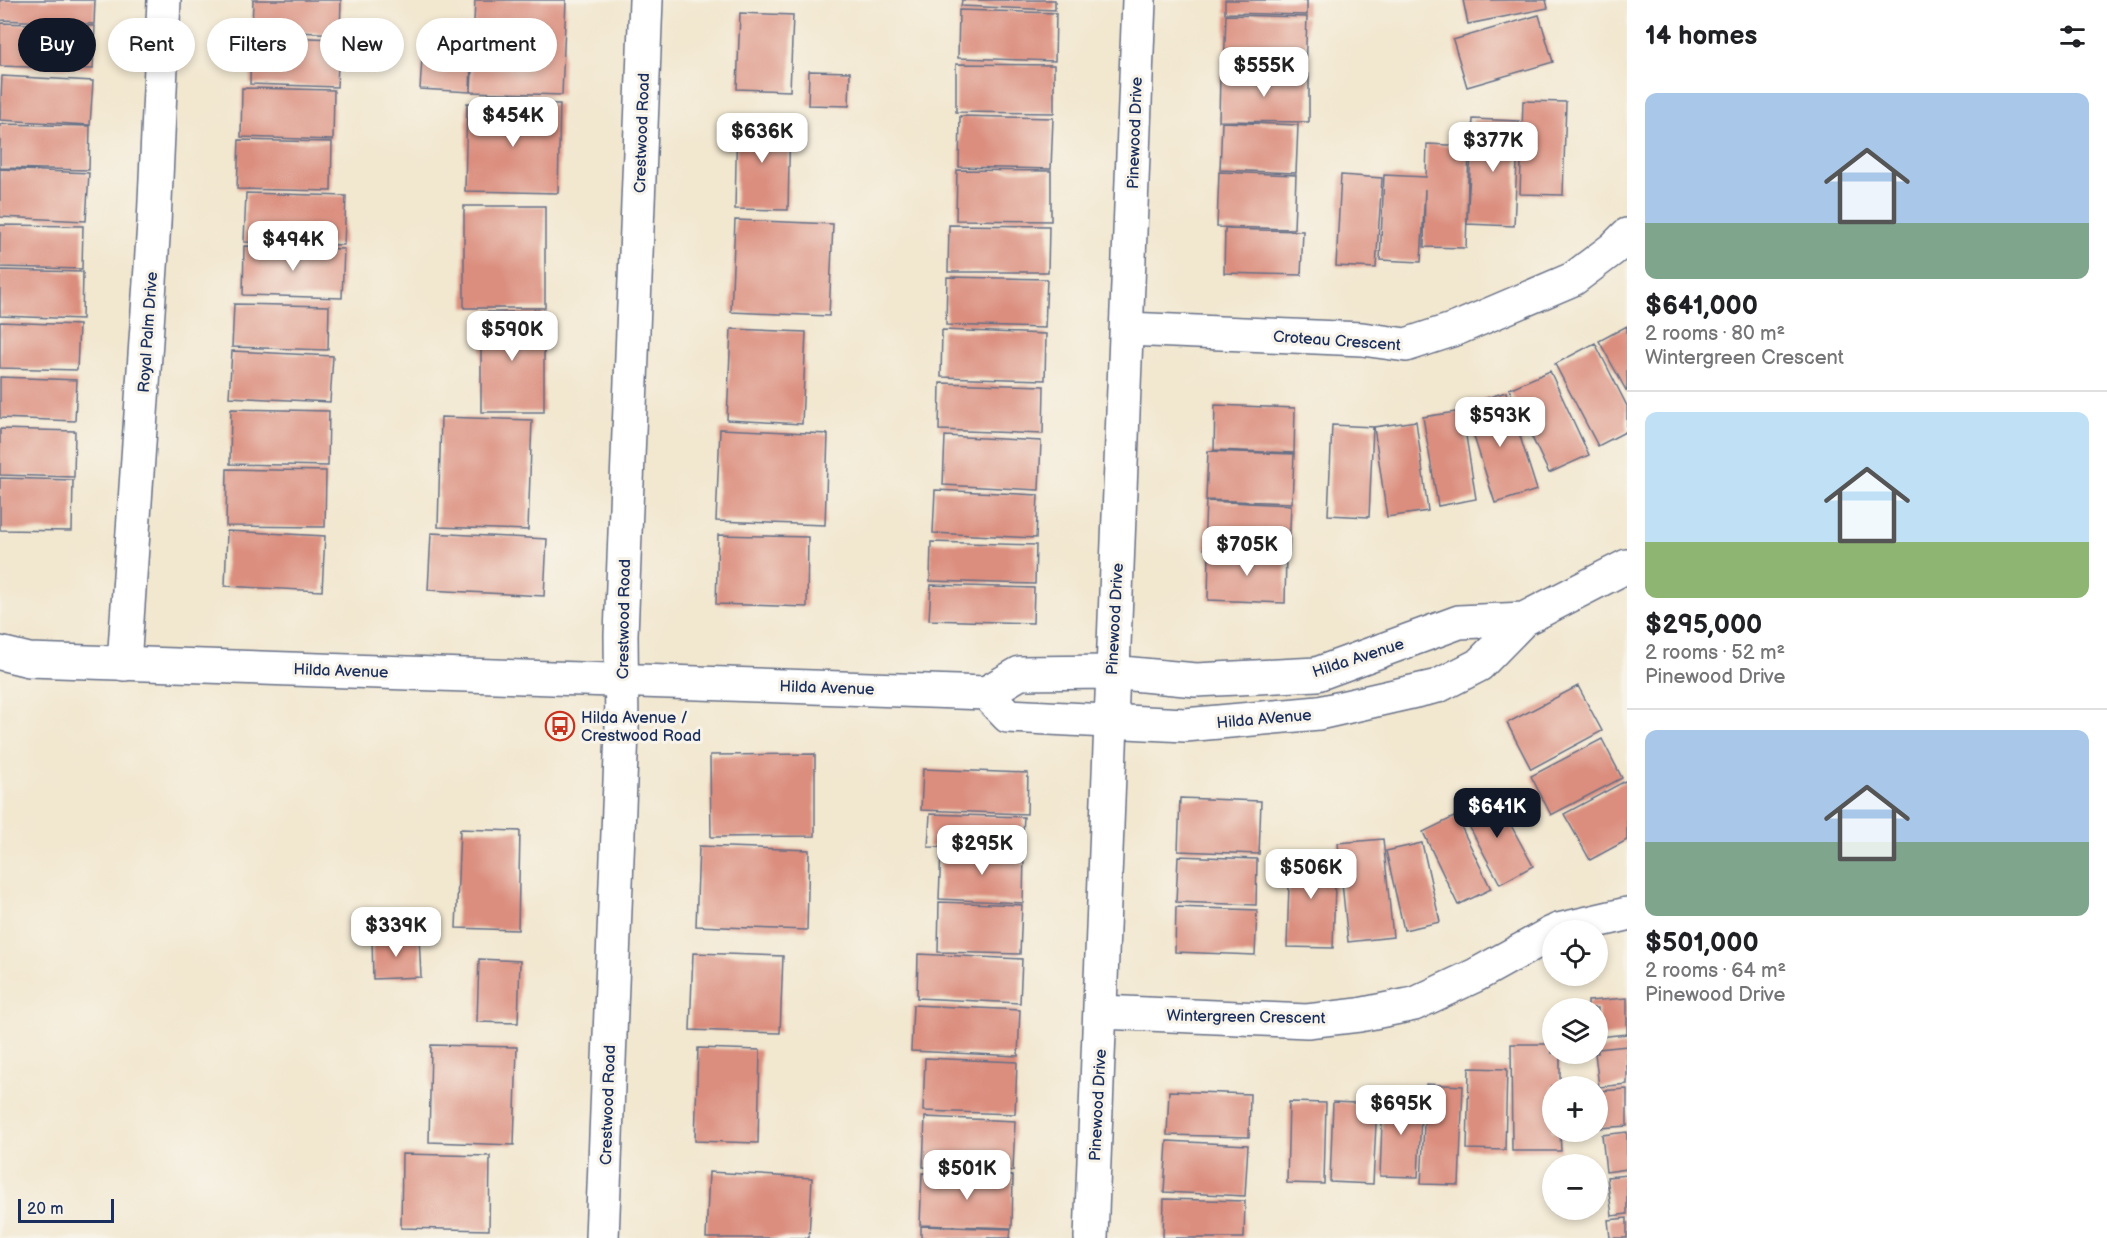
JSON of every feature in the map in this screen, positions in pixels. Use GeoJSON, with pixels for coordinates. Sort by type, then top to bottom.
{"type":"FeatureCollection","features":[{"type":"Feature","properties":{"kind":"street","name":"Royal Palm Drive"},"geometry":{"type":"LineString","coordinates":[[124,664],[154,223],[164,0]]}},
{"type":"Feature","properties":{"kind":"street","name":"Crestwood Road"},"geometry":{"type":"LineString","coordinates":[[602,1238],[622,680],[621,635],[646,0]]}},
{"type":"Feature","properties":{"kind":"street","name":"Pinewood Drive"},"geometry":{"type":"LineString","coordinates":[[1091,1238],[1101,1011],[1111,672],[1139,0]]}},
{"type":"Feature","properties":{"kind":"street","name":"Croteau Crescent"},"geometry":{"type":"LineString","coordinates":[[1127,329],[1362,339],[1406,345],[1458,328],[1573,279],[1614,248],[1627,235]]}},
{"type":"Feature","properties":{"kind":"street","name":"Hilda Avenue"},"geometry":{"type":"LineString","coordinates":[[0,653],[28,660],[124,664],[986,693],[1020,673],[1111,672],[1196,680],[1317,674],[1459,622],[1524,619],[1627,566]]}},
{"type":"Feature","properties":{"kind":"street","name":"Hilda AVenue"},"geometry":{"type":"LineString","coordinates":[[986,693],[1008,716],[1185,724],[1318,713],[1438,686],[1479,664],[1524,619]]}},
{"type":"Feature","properties":{"kind":"street"},"geometry":{"type":"LineString","coordinates":[[1601,920],[1627,914]]}},
{"type":"Feature","properties":{"kind":"street","name":"Wintergreen Crescent"},"geometry":{"type":"LineString","coordinates":[[1101,1011],[1307,1021],[1359,1015],[1414,1004],[1476,975],[1542,939]]}},
{"type":"Feature","properties":{"kind":"building"},"geometry":{"type":"Polygon","coordinates":[[[0,0],[95,0],[94,18],[0,20],[0,0]]]}},
{"type":"Feature","properties":{"kind":"building"},"geometry":{"type":"Polygon","coordinates":[[[253,0],[341,0],[340,18],[320,18],[320,33],[308,33],[308,18],[252,18],[253,0]]]}},
{"type":"Feature","properties":{"kind":"building"},"geometry":{"type":"Polygon","coordinates":[[[475,0],[566,0],[562,95],[471,92],[472,72],[557,72],[557,18],[474,18],[475,0]]]}},
{"type":"Feature","properties":{"kind":"building"},"geometry":{"type":"Polygon","coordinates":[[[962,0],[1055,0],[1055,10],[961,6],[962,0]]]}},
{"type":"Feature","properties":{"kind":"building"},"geometry":{"type":"Polygon","coordinates":[[[1225,0],[1307,0],[1307,15],[1225,13],[1225,0]]]}},
{"type":"Feature","properties":{"kind":"building"},"geometry":{"type":"Polygon","coordinates":[[[1463,0],[1546,0],[1548,8],[1468,24],[1463,0]]]}},
{"type":"Feature","properties":{"kind":"building"},"geometry":{"type":"Polygon","coordinates":[[[959,10],[1056,13],[1055,61],[958,58],[959,10]]]}},
{"type":"Feature","properties":{"kind":"building"},"geometry":{"type":"Polygon","coordinates":[[[740,13],[793,15],[790,91],[737,89],[740,13]]]}},
{"type":"Feature","properties":{"kind":"building"},"geometry":{"type":"Polygon","coordinates":[[[1226,15],[1307,17],[1305,72],[1224,70],[1226,15]]]}},
{"type":"Feature","properties":{"kind":"building"},"geometry":{"type":"Polygon","coordinates":[[[1539,15],[1553,62],[1467,87],[1453,40],[1539,15]]]}},
{"type":"Feature","properties":{"kind":"building"},"geometry":{"type":"Polygon","coordinates":[[[0,23],[18,24],[18,67],[0,66],[0,23]]]}},
{"type":"Feature","properties":{"kind":"building"},"geometry":{"type":"Polygon","coordinates":[[[308,38],[320,38],[320,72],[338,72],[337,87],[250,84],[250,72],[308,72],[308,38]]]}},
{"type":"Feature","properties":{"kind":"building"},"geometry":{"type":"Polygon","coordinates":[[[956,64],[1054,65],[1054,113],[956,112],[956,64]]]}},
{"type":"Feature","properties":{"kind":"building"},"geometry":{"type":"Polygon","coordinates":[[[809,71],[850,72],[849,106],[808,105],[809,71]]]}},
{"type":"Feature","properties":{"kind":"building"},"geometry":{"type":"Polygon","coordinates":[[[421,72],[471,72],[470,92],[420,89],[421,72]]]}},
{"type":"Feature","properties":{"kind":"building"},"geometry":{"type":"Polygon","coordinates":[[[1220,73],[1309,74],[1309,122],[1219,121],[1220,73]]]}},
{"type":"Feature","properties":{"kind":"building"},"geometry":{"type":"Polygon","coordinates":[[[2,76],[93,81],[90,125],[0,120],[2,76]]]}},
{"type":"Feature","properties":{"kind":"building"},"geometry":{"type":"Polygon","coordinates":[[[242,88],[334,90],[333,140],[241,137],[242,88]]]}},
{"type":"Feature","properties":{"kind":"building"},"geometry":{"type":"Polygon","coordinates":[[[1523,101],[1566,102],[1563,195],[1520,194],[1523,101]]]}},
{"type":"Feature","properties":{"kind":"building"},"geometry":{"type":"Polygon","coordinates":[[[467,103],[560,104],[558,193],[465,191],[467,103]]]}},
{"type":"Feature","properties":{"kind":"building"},"geometry":{"type":"Polygon","coordinates":[[[960,116],[1053,118],[1051,169],[959,167],[960,116]]]}},
{"type":"Feature","properties":{"kind":"building"},"geometry":{"type":"Polygon","coordinates":[[[737,117],[790,119],[788,210],[735,209],[737,117]]]}},
{"type":"Feature","properties":{"kind":"building"},"geometry":{"type":"Polygon","coordinates":[[[1473,119],[1519,121],[1514,226],[1467,224],[1473,119]]]}},
{"type":"Feature","properties":{"kind":"building"},"geometry":{"type":"Polygon","coordinates":[[[1222,122],[1298,125],[1296,173],[1220,170],[1222,122]]]}},
{"type":"Feature","properties":{"kind":"building"},"geometry":{"type":"Polygon","coordinates":[[[0,124],[90,126],[89,170],[0,168],[0,124]]]}},
{"type":"Feature","properties":{"kind":"building"},"geometry":{"type":"Polygon","coordinates":[[[239,140],[332,142],[331,191],[237,189],[239,140]]]}},
{"type":"Feature","properties":{"kind":"building"},"geometry":{"type":"Polygon","coordinates":[[[1427,144],[1469,146],[1466,248],[1424,247],[1425,189],[1421,262],[1380,260],[1384,175],[1426,177],[1427,144]]]}},
{"type":"Feature","properties":{"kind":"building"},"geometry":{"type":"Polygon","coordinates":[[[0,169],[89,173],[86,221],[0,217],[0,169]]]}},
{"type":"Feature","properties":{"kind":"building"},"geometry":{"type":"Polygon","coordinates":[[[957,170],[1051,171],[1051,221],[956,220],[957,170]]]}},
{"type":"Feature","properties":{"kind":"building"},"geometry":{"type":"Polygon","coordinates":[[[1219,172],[1296,175],[1294,229],[1217,227],[1219,172]]]}},
{"type":"Feature","properties":{"kind":"building"},"geometry":{"type":"Polygon","coordinates":[[[1341,175],[1382,178],[1376,268],[1336,266],[1341,175]]]}},
{"type":"Feature","properties":{"kind":"building"},"geometry":{"type":"Polygon","coordinates":[[[246,193],[346,196],[344,245],[244,242],[246,193]]]}},
{"type":"Feature","properties":{"kind":"building"},"geometry":{"type":"Polygon","coordinates":[[[464,206],[545,206],[545,308],[464,308],[464,206]]]}},
{"type":"Feature","properties":{"kind":"building"},"geometry":{"type":"Polygon","coordinates":[[[735,220],[833,224],[829,316],[731,312],[735,220]]]}},
{"type":"Feature","properties":{"kind":"building"},"geometry":{"type":"Polygon","coordinates":[[[0,225],[83,226],[82,269],[0,267],[0,225]]]}},
{"type":"Feature","properties":{"kind":"building"},"geometry":{"type":"Polygon","coordinates":[[[949,225],[1049,226],[1048,272],[948,272],[949,225]]]}},
{"type":"Feature","properties":{"kind":"building"},"geometry":{"type":"Polygon","coordinates":[[[1225,229],[1303,231],[1301,275],[1224,273],[1225,229]]]}},
{"type":"Feature","properties":{"kind":"building"},"geometry":{"type":"Polygon","coordinates":[[[244,246],[344,249],[342,298],[243,295],[244,246]]]}},
{"type":"Feature","properties":{"kind":"building"},"geometry":{"type":"Polygon","coordinates":[[[0,270],[83,272],[82,319],[0,316],[0,270]]]}},
{"type":"Feature","properties":{"kind":"building"},"geometry":{"type":"Polygon","coordinates":[[[947,277],[1047,279],[1045,328],[946,325],[947,277]]]}},
{"type":"Feature","properties":{"kind":"building"},"geometry":{"type":"Polygon","coordinates":[[[234,304],[329,306],[328,350],[232,347],[234,304]]]}},
{"type":"Feature","properties":{"kind":"building"},"geometry":{"type":"Polygon","coordinates":[[[481,312],[544,312],[544,412],[481,412],[481,312]]]}},
{"type":"Feature","properties":{"kind":"building"},"geometry":{"type":"Polygon","coordinates":[[[0,322],[79,325],[77,370],[0,368],[0,322]]]}},
{"type":"Feature","properties":{"kind":"building"},"geometry":{"type":"Polygon","coordinates":[[[1627,326],[1627,392],[1599,341],[1627,326]]]}},
{"type":"Feature","properties":{"kind":"building"},"geometry":{"type":"Polygon","coordinates":[[[731,329],[806,332],[802,424],[727,420],[731,329]]]}},
{"type":"Feature","properties":{"kind":"building"},"geometry":{"type":"Polygon","coordinates":[[[942,330],[1046,334],[1045,380],[941,377],[942,330]]]}},
{"type":"Feature","properties":{"kind":"building"},"geometry":{"type":"Polygon","coordinates":[[[1595,343],[1627,406],[1627,431],[1598,446],[1555,364],[1595,343]]]}},
{"type":"Feature","properties":{"kind":"building"},"geometry":{"type":"Polygon","coordinates":[[[232,351],[333,356],[330,402],[229,397],[232,351]]]}},
{"type":"Feature","properties":{"kind":"building"},"geometry":{"type":"Polygon","coordinates":[[[1550,371],[1589,455],[1549,473],[1509,389],[1550,371]]]}},
{"type":"Feature","properties":{"kind":"building"},"geometry":{"type":"Polygon","coordinates":[[[0,377],[77,380],[75,421],[0,418],[0,377]]]}},
{"type":"Feature","properties":{"kind":"building"},"geometry":{"type":"Polygon","coordinates":[[[940,383],[1044,386],[1043,434],[939,430],[940,383]]]}},
{"type":"Feature","properties":{"kind":"building"},"geometry":{"type":"Polygon","coordinates":[[[1506,392],[1537,490],[1495,503],[1464,405],[1506,392]]]}},
{"type":"Feature","properties":{"kind":"building"},"geometry":{"type":"Polygon","coordinates":[[[1215,405],[1295,408],[1294,453],[1214,450],[1215,405]]]}},
{"type":"Feature","properties":{"kind":"building"},"geometry":{"type":"Polygon","coordinates":[[[231,409],[329,411],[328,466],[230,464],[231,409]]]}},
{"type":"Feature","properties":{"kind":"building"},"geometry":{"type":"Polygon","coordinates":[[[1462,411],[1476,499],[1438,506],[1423,417],[1462,411]]]}},
{"type":"Feature","properties":{"kind":"building"},"geometry":{"type":"Polygon","coordinates":[[[441,417],[532,420],[528,530],[438,527],[441,417]]]}},
{"type":"Feature","properties":{"kind":"building"},"geometry":{"type":"Polygon","coordinates":[[[1416,421],[1428,511],[1387,517],[1374,427],[1416,421]]]}},
{"type":"Feature","properties":{"kind":"building"},"geometry":{"type":"Polygon","coordinates":[[[1332,425],[1373,427],[1369,517],[1328,515],[1332,425]]]}},
{"type":"Feature","properties":{"kind":"building"},"geometry":{"type":"Polygon","coordinates":[[[0,429],[75,431],[74,477],[0,475],[0,429]]]}},
{"type":"Feature","properties":{"kind":"building"},"geometry":{"type":"Polygon","coordinates":[[[720,429],[828,434],[825,525],[716,521],[720,429]]]}},
{"type":"Feature","properties":{"kind":"building"},"geometry":{"type":"Polygon","coordinates":[[[945,436],[1041,441],[1039,490],[943,485],[945,436]]]}},
{"type":"Feature","properties":{"kind":"building"},"geometry":{"type":"Polygon","coordinates":[[[1208,451],[1294,454],[1292,503],[1206,500],[1208,451]]]}},
{"type":"Feature","properties":{"kind":"building"},"geometry":{"type":"Polygon","coordinates":[[[227,469],[326,471],[325,527],[226,526],[227,469]]]}},
{"type":"Feature","properties":{"kind":"building"},"geometry":{"type":"Polygon","coordinates":[[[0,478],[73,480],[72,531],[0,530],[0,478]]]}},
{"type":"Feature","properties":{"kind":"building"},"geometry":{"type":"Polygon","coordinates":[[[935,490],[1038,495],[1036,538],[933,533],[935,490]]]}},
{"type":"Feature","properties":{"kind":"building"},"geometry":{"type":"Polygon","coordinates":[[[1206,501],[1291,505],[1289,552],[1204,549],[1206,501]]]}},
{"type":"Feature","properties":{"kind":"building"},"geometry":{"type":"Polygon","coordinates":[[[227,531],[325,536],[322,591],[225,586],[227,531]]]}},
{"type":"Feature","properties":{"kind":"building"},"geometry":{"type":"Polygon","coordinates":[[[431,533],[547,539],[544,596],[428,590],[431,533]]]}},
{"type":"Feature","properties":{"kind":"building"},"geometry":{"type":"Polygon","coordinates":[[[718,535],[808,537],[807,607],[716,604],[718,535]]]}},
{"type":"Feature","properties":{"kind":"building"},"geometry":{"type":"Polygon","coordinates":[[[931,542],[1036,545],[1035,584],[930,581],[931,542]]]}},
{"type":"Feature","properties":{"kind":"building"},"geometry":{"type":"Polygon","coordinates":[[[1209,552],[1286,555],[1285,603],[1208,600],[1209,552]]]}},
{"type":"Feature","properties":{"kind":"building"},"geometry":{"type":"Polygon","coordinates":[[[931,585],[1034,588],[1033,623],[929,620],[931,585]]]}},
{"type":"Feature","properties":{"kind":"building"},"geometry":{"type":"Polygon","coordinates":[[[1578,686],[1602,731],[1531,769],[1507,723],[1578,686]]]}},
{"type":"Feature","properties":{"kind":"building"},"geometry":{"type":"Polygon","coordinates":[[[1602,739],[1622,778],[1551,815],[1531,776],[1602,739]]]}},
{"type":"Feature","properties":{"kind":"building"},"geometry":{"type":"Polygon","coordinates":[[[815,754],[815,836],[711,837],[710,755],[815,754]]]}},
{"type":"Feature","properties":{"kind":"building"},"geometry":{"type":"Polygon","coordinates":[[[923,769],[1028,773],[1027,814],[921,810],[923,769]]]}},
{"type":"Feature","properties":{"kind":"building"},"geometry":{"type":"Polygon","coordinates":[[[1627,780],[1627,840],[1590,860],[1564,814],[1627,780]]]}},
{"type":"Feature","properties":{"kind":"building"},"geometry":{"type":"Polygon","coordinates":[[[1494,794],[1533,866],[1500,884],[1461,811],[1494,794]]]}},
{"type":"Feature","properties":{"kind":"building"},"geometry":{"type":"Polygon","coordinates":[[[1180,798],[1261,801],[1259,854],[1178,851],[1180,798]]]}},
{"type":"Feature","properties":{"kind":"building"},"geometry":{"type":"Polygon","coordinates":[[[930,814],[1024,817],[1022,849],[928,847],[930,814]]]}},
{"type":"Feature","properties":{"kind":"building"},"geometry":{"type":"Polygon","coordinates":[[[1456,816],[1491,889],[1458,905],[1423,832],[1456,816]]]}},
{"type":"Feature","properties":{"kind":"building"},"geometry":{"type":"Polygon","coordinates":[[[460,829],[520,831],[518,930],[456,928],[460,829]]]}},
{"type":"Feature","properties":{"kind":"building"},"geometry":{"type":"Polygon","coordinates":[[[1383,839],[1393,937],[1348,942],[1338,843],[1383,839]]]}},
{"type":"Feature","properties":{"kind":"building"},"geometry":{"type":"Polygon","coordinates":[[[1422,843],[1440,922],[1404,930],[1386,851],[1422,843]]]}},
{"type":"Feature","properties":{"kind":"building"},"geometry":{"type":"Polygon","coordinates":[[[699,846],[809,850],[807,930],[696,926],[699,846]]]}},
{"type":"Feature","properties":{"kind":"building"},"geometry":{"type":"Polygon","coordinates":[[[941,850],[1024,853],[1023,903],[939,899],[941,850]]]}},
{"type":"Feature","properties":{"kind":"building"},"geometry":{"type":"Polygon","coordinates":[[[1290,852],[1336,853],[1333,948],[1287,947],[1290,852]]]}},
{"type":"Feature","properties":{"kind":"building"},"geometry":{"type":"Polygon","coordinates":[[[1178,856],[1257,859],[1256,905],[1176,902],[1178,856]]]}},
{"type":"Feature","properties":{"kind":"building"},"geometry":{"type":"Polygon","coordinates":[[[939,902],[1022,905],[1020,954],[938,952],[939,902]]]}},
{"type":"Feature","properties":{"kind":"building"},"geometry":{"type":"Polygon","coordinates":[[[1176,907],[1257,910],[1255,955],[1175,952],[1176,907]]]}},
{"type":"Feature","properties":{"kind":"building"},"geometry":{"type":"Polygon","coordinates":[[[419,936],[421,977],[373,979],[372,938],[419,936]]]}},
{"type":"Feature","properties":{"kind":"building"},"geometry":{"type":"Polygon","coordinates":[[[693,953],[783,956],[780,1033],[690,1030],[693,953]]]}},
{"type":"Feature","properties":{"kind":"building"},"geometry":{"type":"Polygon","coordinates":[[[918,954],[1022,959],[1020,1003],[917,998],[918,954]]]}},
{"type":"Feature","properties":{"kind":"building"},"geometry":{"type":"Polygon","coordinates":[[[479,959],[520,961],[518,1023],[477,1022],[479,959]]]}},
{"type":"Feature","properties":{"kind":"building"},"geometry":{"type":"Polygon","coordinates":[[[1627,998],[1627,1034],[1608,1036],[1608,999],[1627,998]]]}},
{"type":"Feature","properties":{"kind":"building"},"geometry":{"type":"Polygon","coordinates":[[[913,1005],[1020,1010],[1018,1056],[911,1051],[913,1005]]]}},
{"type":"Feature","properties":{"kind":"building"},"geometry":{"type":"Polygon","coordinates":[[[1511,1044],[1542,1044],[1542,1064],[1560,1064],[1560,1076],[1542,1076],[1542,1142],[1561,1142],[1561,1151],[1512,1151],[1511,1044]]]}},
{"type":"Feature","properties":{"kind":"building"},"geometry":{"type":"Polygon","coordinates":[[[431,1045],[517,1047],[514,1145],[429,1142],[431,1045]]]}},
{"type":"Feature","properties":{"kind":"building"},"geometry":{"type":"Polygon","coordinates":[[[1627,1046],[1627,1084],[1608,1086],[1608,1076],[1598,1076],[1596,1064],[1608,1064],[1608,1048],[1627,1046]]]}},
{"type":"Feature","properties":{"kind":"building"},"geometry":{"type":"Polygon","coordinates":[[[698,1048],[760,1050],[758,1143],[695,1141],[698,1048]]]}},
{"type":"Feature","properties":{"kind":"building"},"geometry":{"type":"Polygon","coordinates":[[[925,1058],[1017,1062],[1015,1114],[923,1111],[925,1058]]]}},
{"type":"Feature","properties":{"kind":"building"},"geometry":{"type":"Polygon","coordinates":[[[1469,1068],[1507,1069],[1505,1150],[1467,1149],[1469,1068]]]}},
{"type":"Feature","properties":{"kind":"building"},"geometry":{"type":"Polygon","coordinates":[[[1426,1084],[1463,1086],[1459,1185],[1421,1184],[1426,1084]]]}},
{"type":"Feature","properties":{"kind":"building"},"geometry":{"type":"Polygon","coordinates":[[[1627,1089],[1627,1126],[1608,1127],[1608,1090],[1627,1089]]]}},
{"type":"Feature","properties":{"kind":"building"},"geometry":{"type":"Polygon","coordinates":[[[1169,1091],[1250,1094],[1249,1137],[1167,1135],[1169,1091]]]}},
{"type":"Feature","properties":{"kind":"building"},"geometry":{"type":"Polygon","coordinates":[[[1383,1095],[1422,1097],[1418,1177],[1380,1176],[1383,1095]]]}},
{"type":"Feature","properties":{"kind":"building"},"geometry":{"type":"Polygon","coordinates":[[[1289,1102],[1326,1103],[1324,1184],[1287,1183],[1289,1102]]]}},
{"type":"Feature","properties":{"kind":"building"},"geometry":{"type":"Polygon","coordinates":[[[1333,1102],[1377,1104],[1373,1184],[1330,1182],[1333,1102]]]}},
{"type":"Feature","properties":{"kind":"building"},"geometry":{"type":"Polygon","coordinates":[[[925,1117],[1015,1121],[1013,1171],[923,1167],[925,1117]]]}},
{"type":"Feature","properties":{"kind":"building"},"geometry":{"type":"Polygon","coordinates":[[[1627,1132],[1627,1169],[1608,1172],[1608,1154],[1604,1154],[1603,1142],[1608,1142],[1608,1134],[1627,1132]]]}},
{"type":"Feature","properties":{"kind":"building"},"geometry":{"type":"Polygon","coordinates":[[[1167,1141],[1248,1145],[1245,1196],[1164,1192],[1167,1141]]]}},
{"type":"Feature","properties":{"kind":"building"},"geometry":{"type":"Polygon","coordinates":[[[402,1154],[490,1156],[489,1230],[401,1228],[402,1154]]]}},
{"type":"Feature","properties":{"kind":"building"},"geometry":{"type":"Polygon","coordinates":[[[709,1172],[812,1178],[809,1238],[706,1238],[709,1172]]]}},
{"type":"Feature","properties":{"kind":"building"},"geometry":{"type":"Polygon","coordinates":[[[922,1173],[1013,1176],[1012,1228],[920,1225],[922,1173]]]}},
{"type":"Feature","properties":{"kind":"building"},"geometry":{"type":"Polygon","coordinates":[[[1627,1175],[1627,1214],[1612,1216],[1608,1177],[1627,1175]]]}},
{"type":"Feature","properties":{"kind":"building"},"geometry":{"type":"Polygon","coordinates":[[[1164,1199],[1245,1201],[1244,1238],[1163,1238],[1164,1199]]]}},
{"type":"Feature","properties":{"kind":"building"},"geometry":{"type":"Polygon","coordinates":[[[1627,1218],[1627,1238],[1610,1238],[1608,1220],[1627,1218]]]}},
{"type":"Feature","properties":{"kind":"building"},"geometry":{"type":"Polygon","coordinates":[[[921,1226],[1011,1229],[1010,1238],[921,1238],[921,1226]]]}},
{"type":"Feature","properties":{"kind":"place","name":"Hilda Avenue / Crestwood Road"},"geometry":{"type":"Point","coordinates":[560,726]}}]}
